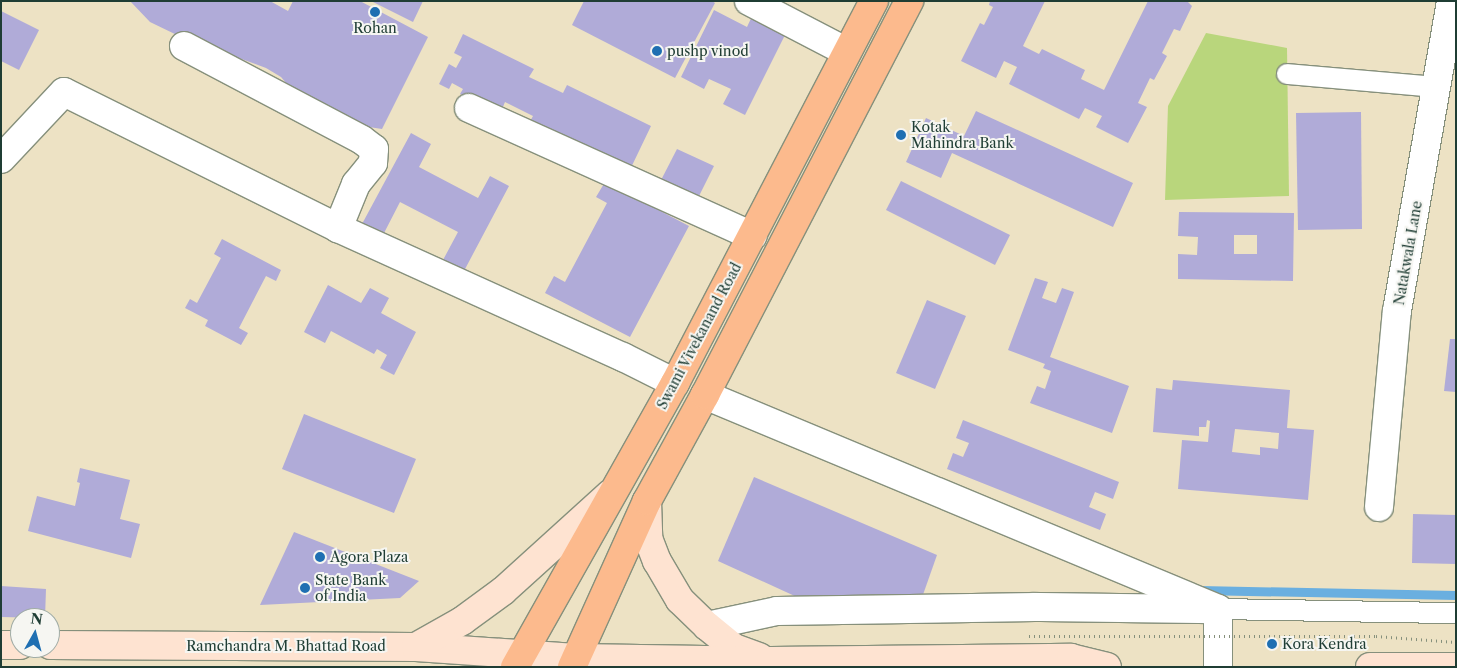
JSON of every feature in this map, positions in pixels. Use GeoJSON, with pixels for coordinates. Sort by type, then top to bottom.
{"type":"FeatureCollection","features":[{"type":"Feature","properties":{"kind":"main road","name":"Swami Vivekanand Road"},"geometry":{"type":"LineString","coordinates":[[519,660],[675,383],[874,1]]}},
{"type":"Feature","properties":{"kind":"main road"},"geometry":{"type":"LineString","coordinates":[[574,662],[648,501],[909,1]]}},
{"type":"Feature","properties":{"kind":"main road"},"geometry":{"type":"LineString","coordinates":[[416,647],[462,621],[503,591],[612,492]]}},
{"type":"Feature","properties":{"kind":"main road"},"geometry":{"type":"LineString","coordinates":[[648,501],[648,538],[657,561],[680,600],[734,648],[780,661]]}},
{"type":"Feature","properties":{"kind":"main road","name":"Ramchandra M. Bhattad Road"},"geometry":{"type":"LineString","coordinates":[[60,645],[416,647],[519,660],[574,662],[1071,658],[1107,667]]}},
{"type":"Feature","properties":{"kind":"main road"},"geometry":{"type":"LineString","coordinates":[[1370,667],[1456,666]]}},
{"type":"Feature","properties":{"kind":"street"},"geometry":{"type":"LineString","coordinates":[[749,1],[847,52]]}},
{"type":"Feature","properties":{"kind":"street","name":"Natakwala Lane"},"geometry":{"type":"LineString","coordinates":[[1379,507],[1397,311],[1451,1]]}},
{"type":"Feature","properties":{"kind":"street"},"geometry":{"type":"LineString","coordinates":[[184,46],[362,140],[374,149],[373,162],[356,184],[338,228]]}},
{"type":"Feature","properties":{"kind":"street"},"geometry":{"type":"LineString","coordinates":[[1287,74],[1436,88]]}},
{"type":"Feature","properties":{"kind":"street"},"geometry":{"type":"LineString","coordinates":[[1,160],[64,92],[338,228],[623,357],[675,383]]}},
{"type":"Feature","properties":{"kind":"street"},"geometry":{"type":"LineString","coordinates":[[469,108],[752,236]]}},
{"type":"Feature","properties":{"kind":"street"},"geometry":{"type":"LineString","coordinates":[[705,395],[1218,609]]}},
{"type":"Feature","properties":{"kind":"street"},"geometry":{"type":"LineString","coordinates":[[707,626],[777,611],[1035,607],[1456,613]]}},
{"type":"Feature","properties":{"kind":"street"},"geometry":{"type":"LineString","coordinates":[[1218,609],[1218,667]]}},
{"type":"Feature","properties":{"kind":"path"},"geometry":{"type":"LineString","coordinates":[[1029,636],[1376,636],[1456,642]]}},
{"type":"Feature","properties":{"kind":"green space"},"geometry":{"type":"Polygon","coordinates":[[[1206,33],[1287,48],[1289,196],[1165,200],[1168,106],[1206,33]]]}},
{"type":"Feature","properties":{"kind":"building"},"geometry":{"type":"Polygon","coordinates":[[[130,1],[270,1],[288,11],[293,1],[360,1],[428,37],[382,129],[336,122],[304,104],[281,77],[266,68],[181,37],[150,22],[130,1]]]}},
{"type":"Feature","properties":{"kind":"building"},"geometry":{"type":"Polygon","coordinates":[[[371,1],[423,1],[413,22],[371,1]]]}},
{"type":"Feature","properties":{"kind":"building","name":"pushp vinod"},"geometry":{"type":"Polygon","coordinates":[[[584,1],[712,1],[715,3],[675,78],[572,25],[584,1]]]}},
{"type":"Feature","properties":{"kind":"building"},"geometry":{"type":"Polygon","coordinates":[[[990,1],[1045,1],[1023,46],[1039,54],[1042,49],[1085,70],[1081,79],[1104,90],[1148,1],[1187,1],[1192,6],[1180,31],[1174,29],[1162,53],[1167,56],[1154,80],[1150,78],[1138,103],[1147,107],[1128,143],[1096,127],[1102,116],[1085,108],[1079,119],[1009,84],[1017,67],[1004,61],[996,78],[961,61],[980,23],[984,25],[993,7],[989,5],[990,1]]]}},
{"type":"Feature","properties":{"kind":"building"},"geometry":{"type":"Polygon","coordinates":[[[714,10],[747,27],[754,12],[788,29],[745,115],[723,104],[731,89],[709,79],[704,89],[681,77],[714,10]]]}},
{"type":"Feature","properties":{"kind":"building"},"geometry":{"type":"Polygon","coordinates":[[[1,11],[39,30],[19,70],[1,61],[1,11]]]}},
{"type":"Feature","properties":{"kind":"building"},"geometry":{"type":"Polygon","coordinates":[[[463,34],[534,69],[529,77],[563,93],[567,85],[651,126],[627,176],[527,127],[533,116],[505,102],[500,114],[460,94],[463,89],[452,83],[449,89],[439,84],[449,64],[456,68],[462,57],[454,53],[463,34]]]}},
{"type":"Feature","properties":{"kind":"building"},"geometry":{"type":"Polygon","coordinates":[[[976,111],[1133,183],[1113,227],[952,153],[941,178],[906,162],[926,118],[964,136],[976,111]]]}},
{"type":"Feature","properties":{"kind":"building"},"geometry":{"type":"Polygon","coordinates":[[[1361,112],[1362,229],[1298,230],[1296,113],[1361,112]]]}},
{"type":"Feature","properties":{"kind":"building"},"geometry":{"type":"Polygon","coordinates":[[[411,133],[431,144],[419,167],[478,198],[490,176],[509,186],[464,271],[443,260],[458,232],[400,202],[383,235],[362,224],[411,133]]]}},
{"type":"Feature","properties":{"kind":"building"},"geometry":{"type":"Polygon","coordinates":[[[677,149],[714,166],[695,204],[658,186],[677,149]]]}},
{"type":"Feature","properties":{"kind":"building"},"geometry":{"type":"Polygon","coordinates":[[[901,181],[1010,235],[995,265],[886,210],[901,181]]]}},
{"type":"Feature","properties":{"kind":"building"},"geometry":{"type":"Polygon","coordinates":[[[605,182],[689,226],[630,337],[545,293],[554,276],[565,282],[607,203],[596,197],[605,182]]]}},
{"type":"Feature","properties":{"kind":"building"},"geometry":{"type":"Polygon","coordinates":[[[1179,212],[1294,213],[1293,281],[1178,279],[1178,254],[1197,255],[1198,237],[1178,236],[1179,212]],[[1234,235],[1234,254],[1257,254],[1257,235],[1234,235]]]}},
{"type":"Feature","properties":{"kind":"building"},"geometry":{"type":"Polygon","coordinates":[[[222,239],[281,270],[276,281],[266,276],[239,328],[248,333],[241,345],[205,326],[208,320],[185,308],[190,299],[197,303],[221,258],[214,254],[222,239]]]}},
{"type":"Feature","properties":{"kind":"building"},"geometry":{"type":"Polygon","coordinates":[[[1035,278],[1048,282],[1042,298],[1056,303],[1062,288],[1074,292],[1050,357],[1129,386],[1112,433],[1030,403],[1037,386],[1045,389],[1051,371],[1043,368],[1045,364],[1008,350],[1035,278]]]}},
{"type":"Feature","properties":{"kind":"building"},"geometry":{"type":"Polygon","coordinates":[[[328,285],[361,303],[370,288],[389,298],[381,313],[416,332],[394,375],[380,368],[387,355],[377,349],[374,354],[331,331],[325,343],[304,332],[328,285]]]}},
{"type":"Feature","properties":{"kind":"building"},"geometry":{"type":"Polygon","coordinates":[[[927,300],[966,316],[935,389],[896,373],[927,300]]]}},
{"type":"Feature","properties":{"kind":"building"},"geometry":{"type":"Polygon","coordinates":[[[1450,339],[1456,339],[1456,392],[1444,391],[1450,339]]]}},
{"type":"Feature","properties":{"kind":"building"},"geometry":{"type":"Polygon","coordinates":[[[1173,380],[1290,390],[1287,428],[1314,430],[1308,500],[1178,489],[1182,440],[1208,442],[1210,421],[1207,420],[1206,427],[1199,427],[1199,436],[1153,432],[1156,388],[1172,390],[1173,380]],[[1235,429],[1232,452],[1260,455],[1260,447],[1278,449],[1279,433],[1235,429]]]}},
{"type":"Feature","properties":{"kind":"building"},"geometry":{"type":"Polygon","coordinates":[[[304,414],[416,459],[394,513],[282,469],[304,414]]]}},
{"type":"Feature","properties":{"kind":"building"},"geometry":{"type":"Polygon","coordinates":[[[963,420],[1119,482],[1113,499],[1095,492],[1089,507],[1106,514],[1100,530],[947,469],[953,453],[963,457],[969,443],[956,438],[963,420]]]}},
{"type":"Feature","properties":{"kind":"building"},"geometry":{"type":"Polygon","coordinates":[[[80,468],[130,480],[120,519],[140,524],[131,558],[28,531],[37,496],[75,506],[80,483],[77,482],[80,468]]]}},
{"type":"Feature","properties":{"kind":"building"},"geometry":{"type":"Polygon","coordinates":[[[754,477],[937,555],[919,606],[810,603],[718,561],[754,477]]]}},
{"type":"Feature","properties":{"kind":"building"},"geometry":{"type":"Polygon","coordinates":[[[1413,514],[1456,515],[1456,564],[1412,563],[1413,514]]]}},
{"type":"Feature","properties":{"kind":"building","name":"Agora Plaza"},"geometry":{"type":"Polygon","coordinates":[[[294,532],[419,581],[400,598],[260,605],[294,532]]]}},
{"type":"Feature","properties":{"kind":"building"},"geometry":{"type":"Polygon","coordinates":[[[1,586],[46,589],[45,608],[10,608],[10,617],[1,617],[1,586]]]}},
{"type":"Feature","properties":{"kind":"waterway"},"geometry":{"type":"LineString","coordinates":[[1199,590],[1456,595]]}},
{"type":"Feature","properties":{"kind":"place","name":"Rohan"},"geometry":{"type":"Point","coordinates":[375,12]}},
{"type":"Feature","properties":{"kind":"place","name":"pushp vinod"},"geometry":{"type":"Point","coordinates":[657,51]}},
{"type":"Feature","properties":{"kind":"place","name":"Kotak Mahindra Bank"},"geometry":{"type":"Point","coordinates":[901,135]}},
{"type":"Feature","properties":{"kind":"place","name":"Agora Plaza"},"geometry":{"type":"Point","coordinates":[320,557]}},
{"type":"Feature","properties":{"kind":"place","name":"State Bank of India"},"geometry":{"type":"Point","coordinates":[305,588]}},
{"type":"Feature","properties":{"kind":"place","name":"Kora Kendra"},"geometry":{"type":"Point","coordinates":[1272,644]}}]}
